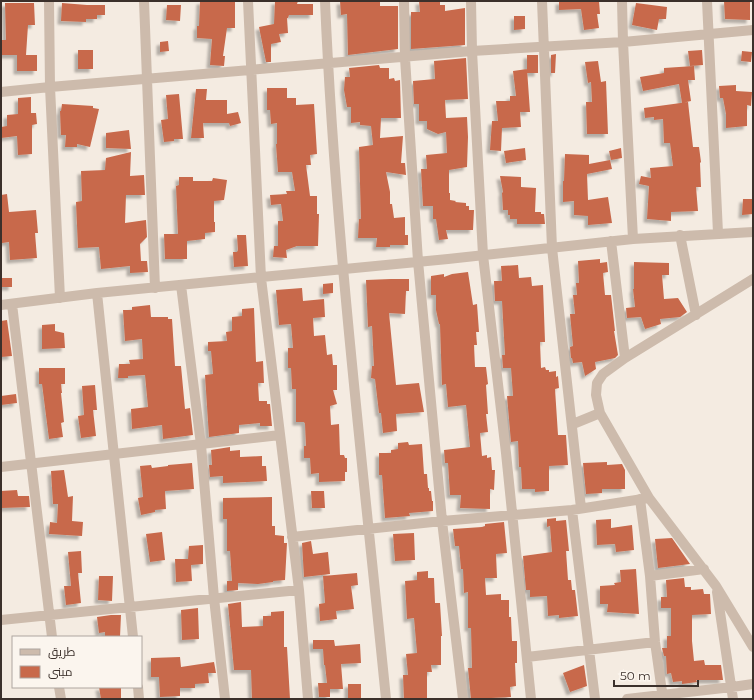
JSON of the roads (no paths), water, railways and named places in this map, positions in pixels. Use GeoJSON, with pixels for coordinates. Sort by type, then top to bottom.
{"type":"FeatureCollection","features":[{"type":"Feature","properties":{"kind":"street"},"geometry":{"type":"LineString","coordinates":[[49,1],[50,87],[60,298]]}},
{"type":"Feature","properties":{"kind":"street"},"geometry":{"type":"LineString","coordinates":[[144,1],[155,288]]}},
{"type":"Feature","properties":{"kind":"street"},"geometry":{"type":"LineString","coordinates":[[248,1],[261,278],[299,590],[308,699]]}},
{"type":"Feature","properties":{"kind":"street"},"geometry":{"type":"LineString","coordinates":[[325,1],[328,64],[343,269],[386,699]]}},
{"type":"Feature","properties":{"kind":"street"},"geometry":{"type":"LineString","coordinates":[[404,1],[404,58],[418,261],[442,521],[463,699]]}},
{"type":"Feature","properties":{"kind":"street"},"geometry":{"type":"LineString","coordinates":[[471,1],[472,51],[483,255],[532,699]]}},
{"type":"Feature","properties":{"kind":"street"},"geometry":{"type":"LineString","coordinates":[[542,1],[552,248],[573,424],[577,509],[595,699]]}},
{"type":"Feature","properties":{"kind":"street"},"geometry":{"type":"LineString","coordinates":[[622,1],[633,239]]}},
{"type":"Feature","properties":{"kind":"street"},"geometry":{"type":"LineString","coordinates":[[707,1],[718,233]]}},
{"type":"Feature","properties":{"kind":"street"},"geometry":{"type":"LineString","coordinates":[[1,92],[472,51],[623,42],[753,30]]}},
{"type":"Feature","properties":{"kind":"street"},"geometry":{"type":"LineString","coordinates":[[1,305],[97,293],[261,278],[611,241],[680,235],[753,232]]}},
{"type":"Feature","properties":{"kind":"street"},"geometry":{"type":"LineString","coordinates":[[680,235],[696,315]]}},
{"type":"Feature","properties":{"kind":"street"},"geometry":{"type":"LineString","coordinates":[[611,241],[625,358]]}},
{"type":"Feature","properties":{"kind":"street"},"geometry":{"type":"LineString","coordinates":[[753,279],[625,358],[603,374],[597,383],[596,395],[600,413],[644,498],[704,569],[753,647]]}},
{"type":"Feature","properties":{"kind":"street"},"geometry":{"type":"LineString","coordinates":[[181,285],[201,445],[214,598],[225,699]]}},
{"type":"Feature","properties":{"kind":"street"},"geometry":{"type":"LineString","coordinates":[[97,293],[133,636]]}},
{"type":"Feature","properties":{"kind":"street"},"geometry":{"type":"LineString","coordinates":[[12,304],[52,636]]}},
{"type":"Feature","properties":{"kind":"street"},"geometry":{"type":"LineString","coordinates":[[573,424],[600,413]]}},
{"type":"Feature","properties":{"kind":"street"},"geometry":{"type":"LineString","coordinates":[[1,467],[280,435]]}},
{"type":"Feature","properties":{"kind":"street"},"geometry":{"type":"LineString","coordinates":[[292,537],[369,528],[577,509],[644,498]]}},
{"type":"Feature","properties":{"kind":"street"},"geometry":{"type":"LineString","coordinates":[[644,498],[655,642],[662,697]]}},
{"type":"Feature","properties":{"kind":"street"},"geometry":{"type":"LineString","coordinates":[[650,576],[704,569]]}},
{"type":"Feature","properties":{"kind":"street"},"geometry":{"type":"LineString","coordinates":[[716,586],[733,699]]}},
{"type":"Feature","properties":{"kind":"street"},"geometry":{"type":"LineString","coordinates":[[1,620],[299,590]]}},
{"type":"Feature","properties":{"kind":"street"},"geometry":{"type":"LineString","coordinates":[[527,657],[655,642]]}},
{"type":"Feature","properties":{"kind":"street"},"geometry":{"type":"LineString","coordinates":[[627,699],[662,697],[753,684]]}},
{"type":"Feature","properties":{"kind":"street"},"geometry":{"type":"LineString","coordinates":[[59,688],[61,699]]}},
{"type":"Feature","properties":{"kind":"street"},"geometry":{"type":"LineString","coordinates":[[138,688],[139,699]]}}]}
